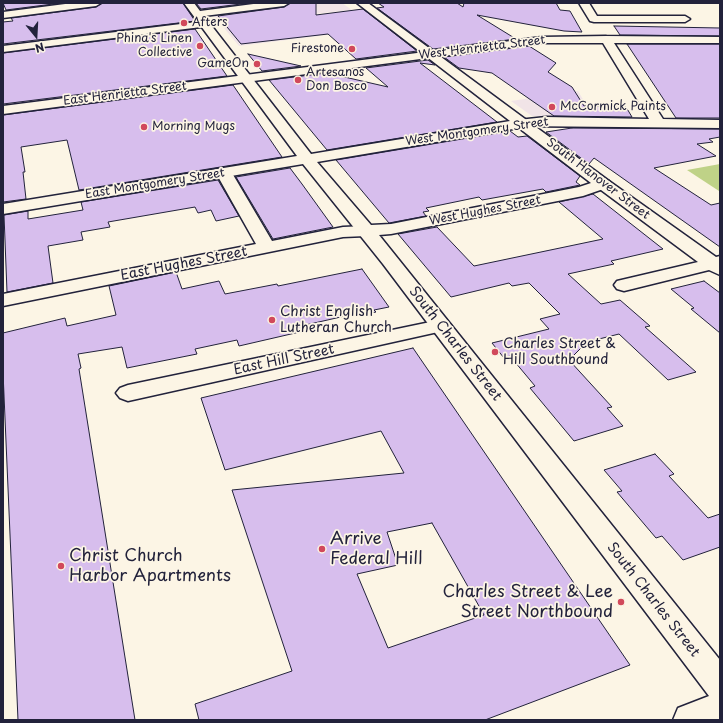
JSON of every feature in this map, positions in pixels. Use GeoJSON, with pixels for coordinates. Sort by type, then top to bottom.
{"type":"FeatureCollection","features":[{"type":"Feature","properties":{"kind":"street"},"geometry":{"type":"LineString","coordinates":[[3,15],[96,3]]}},
{"type":"Feature","properties":{"kind":"street","name":"South Charles Street"},"geometry":{"type":"LineString","coordinates":[[189,3],[307,159],[366,231],[720,685]]}},
{"type":"Feature","properties":{"kind":"street"},"geometry":{"type":"LineString","coordinates":[[3,49],[202,19],[284,3]]}},
{"type":"Feature","properties":{"kind":"street","name":"South Hanover Street"},"geometry":{"type":"LineString","coordinates":[[362,3],[524,123],[603,184],[718,265]]}},
{"type":"Feature","properties":{"kind":"street"},"geometry":{"type":"LineString","coordinates":[[584,3],[594,19],[685,19],[676,10]]}},
{"type":"Feature","properties":{"kind":"street"},"geometry":{"type":"LineString","coordinates":[[606,39],[659,123]]}},
{"type":"Feature","properties":{"kind":"street","name":"West Henrietta Street"},"geometry":{"type":"LineString","coordinates":[[246,78],[542,40],[720,40]]}},
{"type":"Feature","properties":{"kind":"street","name":"East Henrietta Street"},"geometry":{"type":"LineString","coordinates":[[3,110],[246,78]]}},
{"type":"Feature","properties":{"kind":"street","name":"West Montgomery Street"},"geometry":{"type":"LineString","coordinates":[[307,159],[524,123],[546,121],[720,124]]}},
{"type":"Feature","properties":{"kind":"street","name":"East Montgomery Street"},"geometry":{"type":"LineString","coordinates":[[3,209],[307,159]]}},
{"type":"Feature","properties":{"kind":"street"},"geometry":{"type":"LineString","coordinates":[[224,173],[268,247]]}},
{"type":"Feature","properties":{"kind":"street","name":"West Hughes Street"},"geometry":{"type":"LineString","coordinates":[[366,231],[414,225],[583,191],[603,184]]}},
{"type":"Feature","properties":{"kind":"street","name":"East Hughes Street"},"geometry":{"type":"LineString","coordinates":[[3,300],[344,232],[366,231]]}},
{"type":"Feature","properties":{"kind":"street"},"geometry":{"type":"LineString","coordinates":[[624,285],[718,265]]}},
{"type":"Feature","properties":{"kind":"street","name":"East Hill Street"},"geometry":{"type":"LineString","coordinates":[[128,393],[440,326]]}},
{"type":"Feature","properties":{"kind":"street"},"geometry":{"type":"LineString","coordinates":[[690,720],[720,708]]}},
{"type":"Feature","properties":{"kind":"shaded area"},"geometry":{"type":"Polygon","coordinates":[[[315,3],[342,3],[352,10],[304,15],[327,35],[239,46],[214,16],[315,3]]]}},
{"type":"Feature","properties":{"kind":"shaded area"},"geometry":{"type":"Polygon","coordinates":[[[578,91],[594,118],[532,116],[511,101],[578,91]]]}},
{"type":"Feature","properties":{"kind":"green space"},"geometry":{"type":"Polygon","coordinates":[[[720,164],[719,191],[687,170],[720,164]]]}},
{"type":"Feature","properties":{"kind":"building"},"geometry":{"type":"Polygon","coordinates":[[[3,3],[61,3],[6,10],[3,3]]]}},
{"type":"Feature","properties":{"kind":"building"},"geometry":{"type":"Polygon","coordinates":[[[102,3],[183,3],[195,21],[3,44],[3,22],[13,21],[11,18],[96,7],[102,3]]]}},
{"type":"Feature","properties":{"kind":"building"},"geometry":{"type":"Polygon","coordinates":[[[196,3],[249,3],[201,9],[196,3]]]}},
{"type":"Feature","properties":{"kind":"building"},"geometry":{"type":"Polygon","coordinates":[[[290,3],[316,3],[316,15],[363,9],[417,51],[356,59],[328,34],[241,44],[218,16],[284,7],[290,3]]]}},
{"type":"Feature","properties":{"kind":"building"},"geometry":{"type":"Polygon","coordinates":[[[378,3],[457,3],[463,7],[464,3],[556,3],[560,10],[570,11],[582,32],[564,31],[477,15],[516,39],[433,49],[377,8],[384,7],[378,3]]]}},
{"type":"Feature","properties":{"kind":"building"},"geometry":{"type":"Polygon","coordinates":[[[614,26],[720,28],[720,36],[620,35],[614,26]]]}},
{"type":"Feature","properties":{"kind":"building"},"geometry":{"type":"Polygon","coordinates":[[[195,29],[227,76],[3,104],[3,53],[195,29]]]}},
{"type":"Feature","properties":{"kind":"building"},"geometry":{"type":"Polygon","coordinates":[[[627,44],[720,44],[720,118],[676,118],[627,44]]]}},
{"type":"Feature","properties":{"kind":"building"},"geometry":{"type":"Polygon","coordinates":[[[529,46],[556,63],[548,72],[572,87],[584,106],[626,107],[632,117],[554,116],[492,73],[459,68],[444,57],[529,46]]]}},
{"type":"Feature","properties":{"kind":"building"},"geometry":{"type":"Polygon","coordinates":[[[248,54],[301,66],[262,71],[248,54]]]}},
{"type":"Feature","properties":{"kind":"building"},"geometry":{"type":"Polygon","coordinates":[[[428,60],[435,65],[420,63],[497,122],[327,150],[269,80],[327,73],[388,87],[366,68],[428,60]]]}},
{"type":"Feature","properties":{"kind":"building"},"geometry":{"type":"Polygon","coordinates":[[[233,85],[282,157],[79,190],[67,140],[21,147],[25,172],[23,172],[26,199],[3,202],[3,115],[233,85]]]}},
{"type":"Feature","properties":{"kind":"building"},"geometry":{"type":"Polygon","coordinates":[[[572,128],[720,129],[720,137],[709,139],[713,142],[697,144],[716,156],[654,168],[711,205],[720,203],[720,247],[594,158],[589,164],[546,132],[572,128]]]}},
{"type":"Feature","properties":{"kind":"building"},"geometry":{"type":"Polygon","coordinates":[[[510,131],[518,137],[527,136],[580,176],[576,182],[580,185],[546,192],[543,189],[482,200],[479,197],[426,208],[429,211],[423,212],[426,216],[389,223],[336,160],[510,131]]]}},
{"type":"Feature","properties":{"kind":"building"},"geometry":{"type":"Polygon","coordinates":[[[290,168],[333,227],[273,239],[236,177],[290,168]]]}},
{"type":"Feature","properties":{"kind":"building"},"geometry":{"type":"Polygon","coordinates":[[[218,180],[239,216],[216,221],[211,210],[198,213],[195,207],[108,222],[110,227],[81,232],[83,240],[48,246],[53,283],[7,292],[4,215],[28,211],[28,219],[83,210],[81,202],[218,180]]]}},
{"type":"Feature","properties":{"kind":"building"},"geometry":{"type":"Polygon","coordinates":[[[593,194],[663,249],[611,261],[614,264],[568,274],[601,304],[620,300],[650,326],[645,327],[696,372],[668,380],[619,334],[587,342],[569,360],[612,407],[607,408],[623,426],[574,441],[530,388],[535,386],[510,356],[504,358],[492,343],[549,329],[540,319],[560,314],[529,283],[512,286],[509,283],[451,297],[398,234],[437,227],[474,266],[603,239],[559,202],[593,194]]]}},
{"type":"Feature","properties":{"kind":"building"},"geometry":{"type":"Polygon","coordinates":[[[362,269],[389,307],[374,310],[376,312],[355,316],[354,314],[301,326],[304,331],[239,346],[237,340],[195,349],[197,354],[127,368],[122,347],[78,354],[81,368],[79,369],[135,720],[18,720],[3,372],[3,333],[65,318],[67,326],[116,315],[109,286],[176,272],[182,289],[219,281],[225,294],[277,284],[278,286],[362,269]]]}},
{"type":"Feature","properties":{"kind":"building"},"geometry":{"type":"Polygon","coordinates":[[[704,281],[720,293],[720,333],[691,309],[694,308],[671,289],[704,281]]]}},
{"type":"Feature","properties":{"kind":"building","name":"Arrive Federal Hill"},"geometry":{"type":"Polygon","coordinates":[[[413,348],[630,665],[485,720],[199,720],[195,704],[292,671],[232,490],[404,473],[381,431],[225,470],[201,398],[413,348]],[[432,523],[387,532],[398,565],[357,574],[388,648],[484,615],[432,523]]]}},
{"type":"Feature","properties":{"kind":"building"},"geometry":{"type":"Polygon","coordinates":[[[655,454],[674,474],[669,476],[708,518],[720,514],[720,547],[683,560],[662,536],[656,538],[617,492],[622,491],[604,470],[655,454]]]}},
{"type":"Feature","properties":{"kind":"place","name":"Afters"},"geometry":{"type":"Point","coordinates":[184,23]}},
{"type":"Feature","properties":{"kind":"place","name":"Phina's Linen Collective"},"geometry":{"type":"Point","coordinates":[200,46]}},
{"type":"Feature","properties":{"kind":"place","name":"Firestone"},"geometry":{"type":"Point","coordinates":[352,49]}},
{"type":"Feature","properties":{"kind":"place","name":"GameOn"},"geometry":{"type":"Point","coordinates":[257,64]}},
{"type":"Feature","properties":{"kind":"place","name":"Artesanos Don Bosco"},"geometry":{"type":"Point","coordinates":[298,80]}},
{"type":"Feature","properties":{"kind":"place","name":"McCormick Paints"},"geometry":{"type":"Point","coordinates":[552,107]}},
{"type":"Feature","properties":{"kind":"place","name":"Morning Mugs"},"geometry":{"type":"Point","coordinates":[144,127]}},
{"type":"Feature","properties":{"kind":"place","name":"Christ English Lutheran Church"},"geometry":{"type":"Point","coordinates":[272,320]}},
{"type":"Feature","properties":{"kind":"place","name":"Charles Street & Hill Southbound"},"geometry":{"type":"Point","coordinates":[495,352]}},
{"type":"Feature","properties":{"kind":"place","name":"Arrive Federal Hill"},"geometry":{"type":"Point","coordinates":[322,549]}},
{"type":"Feature","properties":{"kind":"place","name":"Christ Church Harbor Apartments"},"geometry":{"type":"Point","coordinates":[61,566]}},
{"type":"Feature","properties":{"kind":"place","name":"Charles Street & Lee Street Northbound"},"geometry":{"type":"Point","coordinates":[621,602]}}]}
